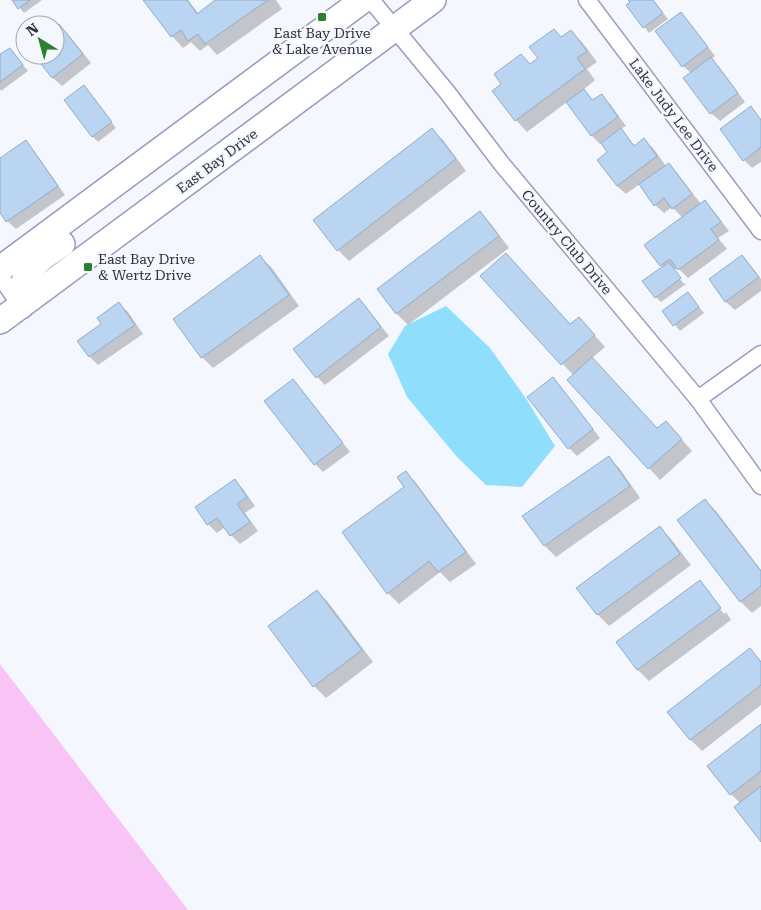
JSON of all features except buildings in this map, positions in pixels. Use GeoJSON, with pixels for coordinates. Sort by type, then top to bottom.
{"type":"FeatureCollection","features":[{"type":"Feature","properties":{"kind":"main road"},"geometry":{"type":"LineString","coordinates":[[0,269],[363,0]]}},
{"type":"Feature","properties":{"kind":"main road"},"geometry":{"type":"LineString","coordinates":[[394,29],[400,0]]}},
{"type":"Feature","properties":{"kind":"main road","name":"East Bay Drive"},"geometry":{"type":"LineString","coordinates":[[0,321],[433,0]]}},
{"type":"Feature","properties":{"kind":"main road"},"geometry":{"type":"LineString","coordinates":[[21,306],[25,278],[32,268],[48,254],[153,177],[168,159],[172,141]]}},
{"type":"Feature","properties":{"kind":"street","name":"Country Club Drive"},"geometry":{"type":"LineString","coordinates":[[371,0],[501,163],[698,399],[761,486]]}},
{"type":"Feature","properties":{"kind":"street","name":"Lake Judy Lee Drive"},"geometry":{"type":"LineString","coordinates":[[587,0],[761,231]]}},
{"type":"Feature","properties":{"kind":"street"},"geometry":{"type":"LineString","coordinates":[[0,276],[21,306]]}},
{"type":"Feature","properties":{"kind":"street"},"geometry":{"type":"LineString","coordinates":[[698,399],[761,354]]}},
{"type":"Feature","properties":{"kind":"shaded area"},"geometry":{"type":"Polygon","coordinates":[[[0,664],[188,910],[0,910],[0,664]]]}},
{"type":"Feature","properties":{"kind":"water"},"geometry":{"type":"Polygon","coordinates":[[[446,306],[490,348],[527,400],[555,446],[522,487],[486,485],[457,457],[407,397],[388,354],[405,326],[446,306]]]}},
{"type":"Feature","properties":{"kind":"place","name":"East Bay Drive & Lake Avenue"},"geometry":{"type":"Point","coordinates":[322,17]}},
{"type":"Feature","properties":{"kind":"place","name":"East Bay Drive & Wertz Drive"},"geometry":{"type":"Point","coordinates":[88,267]}}]}
